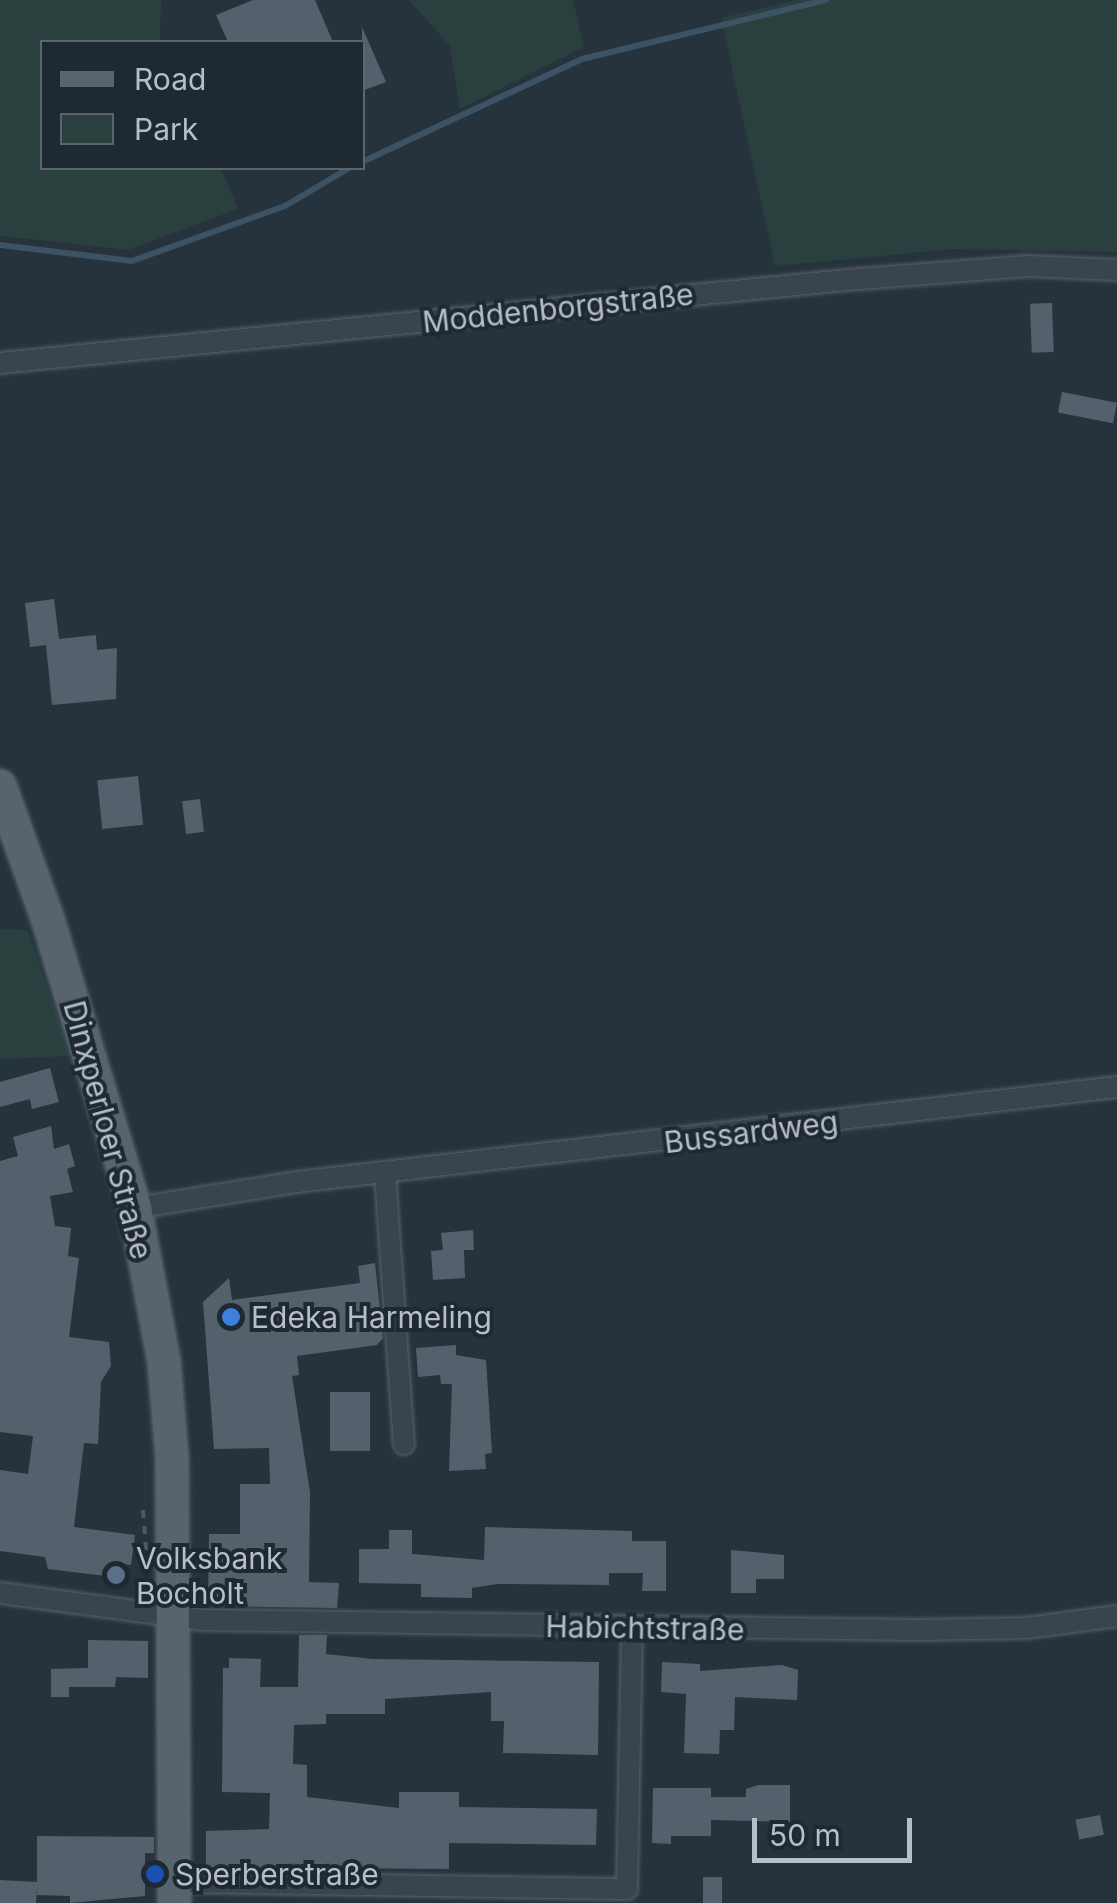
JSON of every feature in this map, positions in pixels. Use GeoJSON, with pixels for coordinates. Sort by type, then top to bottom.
{"type":"FeatureCollection","features":[{"type":"Feature","properties":{"kind":"main road","name":"Dinxperloer Straße"},"geometry":{"type":"LineString","coordinates":[[0,786],[48,920],[135,1208],[164,1362],[164,1611],[174,1892]]}},
{"type":"Feature","properties":{"kind":"street","name":"Moddenborgstraße"},"geometry":{"type":"LineString","coordinates":[[0,364],[846,280],[1028,266],[1117,270]]}},
{"type":"Feature","properties":{"kind":"street","name":"Bussardweg"},"geometry":{"type":"LineString","coordinates":[[135,1208],[385,1174],[1117,1087]]}},
{"type":"Feature","properties":{"kind":"street"},"geometry":{"type":"LineString","coordinates":[[385,1174],[404,1444]]}},
{"type":"Feature","properties":{"kind":"street","name":"Habichtstraße"},"geometry":{"type":"LineString","coordinates":[[0,1592],[164,1611],[204,1620],[632,1628],[1027,1628],[1117,1616]]}},
{"type":"Feature","properties":{"kind":"street"},"geometry":{"type":"LineString","coordinates":[[174,1892],[627,1889],[632,1628]]}},
{"type":"Feature","properties":{"kind":"path"},"geometry":{"type":"LineString","coordinates":[[143,1502],[142,1560],[155,1570],[164,1611]]}},
{"type":"Feature","properties":{"kind":"green space"},"geometry":{"type":"Polygon","coordinates":[[[0,0],[161,0],[160,40],[40,40],[40,170],[222,170],[238,209],[128,250],[0,236],[0,0]]]}},
{"type":"Feature","properties":{"kind":"green space"},"geometry":{"type":"Polygon","coordinates":[[[409,0],[573,0],[584,47],[460,109],[450,46],[409,0]]]}},
{"type":"Feature","properties":{"kind":"green space"},"geometry":{"type":"Polygon","coordinates":[[[796,0],[1117,0],[1117,252],[954,249],[775,266],[721,18],[796,0]]]}},
{"type":"Feature","properties":{"kind":"green space"},"geometry":{"type":"Polygon","coordinates":[[[0,929],[28,930],[70,1056],[0,1059],[0,929]]]}},
{"type":"Feature","properties":{"kind":"building"},"geometry":{"type":"Polygon","coordinates":[[[253,0],[315,0],[332,40],[227,40],[216,15],[253,0]]]}},
{"type":"Feature","properties":{"kind":"building"},"geometry":{"type":"Polygon","coordinates":[[[362,27],[386,82],[365,90],[365,40],[362,27]]]}},
{"type":"Feature","properties":{"kind":"building"},"geometry":{"type":"Polygon","coordinates":[[[1052,303],[1054,352],[1032,353],[1030,304],[1052,303]]]}},
{"type":"Feature","properties":{"kind":"building"},"geometry":{"type":"Polygon","coordinates":[[[1062,392],[1117,403],[1113,423],[1058,413],[1062,392]]]}},
{"type":"Feature","properties":{"kind":"building"},"geometry":{"type":"Polygon","coordinates":[[[54,599],[59,639],[96,635],[97,650],[117,648],[116,699],[52,705],[46,645],[30,647],[25,603],[54,599]]]}},
{"type":"Feature","properties":{"kind":"building"},"geometry":{"type":"Polygon","coordinates":[[[138,776],[143,825],[102,829],[97,780],[138,776]]]}},
{"type":"Feature","properties":{"kind":"building"},"geometry":{"type":"Polygon","coordinates":[[[200,799],[204,832],[186,834],[182,801],[200,799]]]}},
{"type":"Feature","properties":{"kind":"building"},"geometry":{"type":"Polygon","coordinates":[[[50,1068],[59,1102],[32,1109],[30,1099],[0,1107],[0,1082],[50,1068]]]}},
{"type":"Feature","properties":{"kind":"building"},"geometry":{"type":"Polygon","coordinates":[[[51,1126],[54,1149],[69,1144],[75,1166],[67,1169],[73,1192],[50,1196],[55,1226],[71,1228],[68,1256],[79,1258],[69,1337],[109,1342],[111,1366],[101,1382],[98,1444],[84,1443],[74,1527],[135,1535],[131,1565],[115,1563],[114,1577],[48,1569],[45,1557],[0,1551],[0,1470],[28,1474],[33,1436],[0,1432],[0,1161],[18,1156],[13,1137],[51,1126]]]}},
{"type":"Feature","properties":{"kind":"building"},"geometry":{"type":"Polygon","coordinates":[[[473,1230],[474,1250],[464,1250],[465,1278],[433,1280],[431,1251],[443,1250],[441,1233],[473,1230]]]}},
{"type":"Feature","properties":{"kind":"building"},"geometry":{"type":"Polygon","coordinates":[[[375,1263],[383,1338],[377,1345],[297,1356],[299,1375],[292,1376],[310,1492],[309,1582],[339,1583],[337,1608],[208,1606],[209,1534],[240,1534],[240,1484],[270,1484],[269,1448],[214,1449],[203,1302],[229,1278],[232,1300],[360,1283],[358,1266],[375,1263]]]}},
{"type":"Feature","properties":{"kind":"building"},"geometry":{"type":"Polygon","coordinates":[[[456,1345],[456,1355],[486,1360],[492,1453],[485,1454],[486,1469],[449,1471],[452,1384],[441,1384],[440,1375],[418,1377],[416,1348],[456,1345]]]}},
{"type":"Feature","properties":{"kind":"building"},"geometry":{"type":"Polygon","coordinates":[[[330,1392],[370,1392],[370,1451],[330,1451],[330,1392]]]}},
{"type":"Feature","properties":{"kind":"building"},"geometry":{"type":"Polygon","coordinates":[[[485,1527],[632,1531],[632,1541],[666,1541],[666,1591],[642,1591],[643,1573],[609,1573],[609,1585],[497,1584],[472,1588],[472,1598],[421,1597],[421,1584],[359,1583],[359,1549],[389,1549],[389,1530],[412,1530],[412,1554],[484,1560],[485,1527]]]}},
{"type":"Feature","properties":{"kind":"building"},"geometry":{"type":"Polygon","coordinates":[[[731,1550],[784,1555],[784,1579],[756,1579],[756,1593],[731,1593],[731,1550]]]}},
{"type":"Feature","properties":{"kind":"building"},"geometry":{"type":"Polygon","coordinates":[[[299,1635],[327,1635],[326,1654],[372,1659],[599,1662],[598,1755],[503,1753],[504,1721],[491,1721],[491,1692],[385,1699],[385,1714],[326,1714],[326,1724],[294,1725],[293,1764],[307,1765],[307,1797],[399,1808],[399,1792],[459,1792],[459,1807],[597,1809],[596,1845],[449,1843],[449,1869],[206,1867],[206,1831],[269,1829],[270,1793],[222,1792],[223,1668],[229,1668],[229,1658],[261,1659],[260,1687],[298,1687],[299,1635]]]}},
{"type":"Feature","properties":{"kind":"building"},"geometry":{"type":"Polygon","coordinates":[[[88,1640],[148,1641],[148,1678],[116,1677],[115,1687],[69,1687],[69,1697],[51,1697],[51,1669],[88,1668],[88,1640]]]}},
{"type":"Feature","properties":{"kind":"building"},"geometry":{"type":"Polygon","coordinates":[[[662,1662],[700,1664],[700,1671],[782,1665],[798,1670],[797,1700],[735,1697],[734,1730],[720,1730],[719,1754],[684,1753],[686,1694],[661,1692],[662,1662]]]}},
{"type":"Feature","properties":{"kind":"building"},"geometry":{"type":"Polygon","coordinates":[[[790,1785],[790,1822],[711,1820],[711,1836],[671,1836],[671,1844],[652,1843],[653,1788],[711,1788],[711,1797],[746,1797],[746,1789],[790,1785]]]}},
{"type":"Feature","properties":{"kind":"building"},"geometry":{"type":"Polygon","coordinates":[[[1100,1815],[1104,1835],[1079,1839],[1075,1820],[1100,1815]]]}},
{"type":"Feature","properties":{"kind":"building"},"geometry":{"type":"Polygon","coordinates":[[[37,1836],[154,1837],[154,1853],[145,1853],[145,1896],[70,1903],[70,1896],[37,1895],[37,1888],[36,1903],[0,1903],[0,1880],[37,1882],[37,1836]]]}},
{"type":"Feature","properties":{"kind":"building"},"geometry":{"type":"Polygon","coordinates":[[[703,1877],[722,1877],[722,1903],[703,1903],[703,1877]]]}},
{"type":"Feature","properties":{"kind":"waterway"},"geometry":{"type":"LineString","coordinates":[[365,161],[582,59],[826,0]]}},
{"type":"Feature","properties":{"kind":"waterway"},"geometry":{"type":"LineString","coordinates":[[0,245],[132,261],[285,206],[346,170]]}},
{"type":"Feature","properties":{"kind":"place","name":"Edeka Harmeling"},"geometry":{"type":"Point","coordinates":[231,1317]}},
{"type":"Feature","properties":{"kind":"place","name":"Volksbank Bocholt"},"geometry":{"type":"Point","coordinates":[116,1575]}},
{"type":"Feature","properties":{"kind":"place","name":"Sperberstraße"},"geometry":{"type":"Point","coordinates":[155,1874]}}]}
